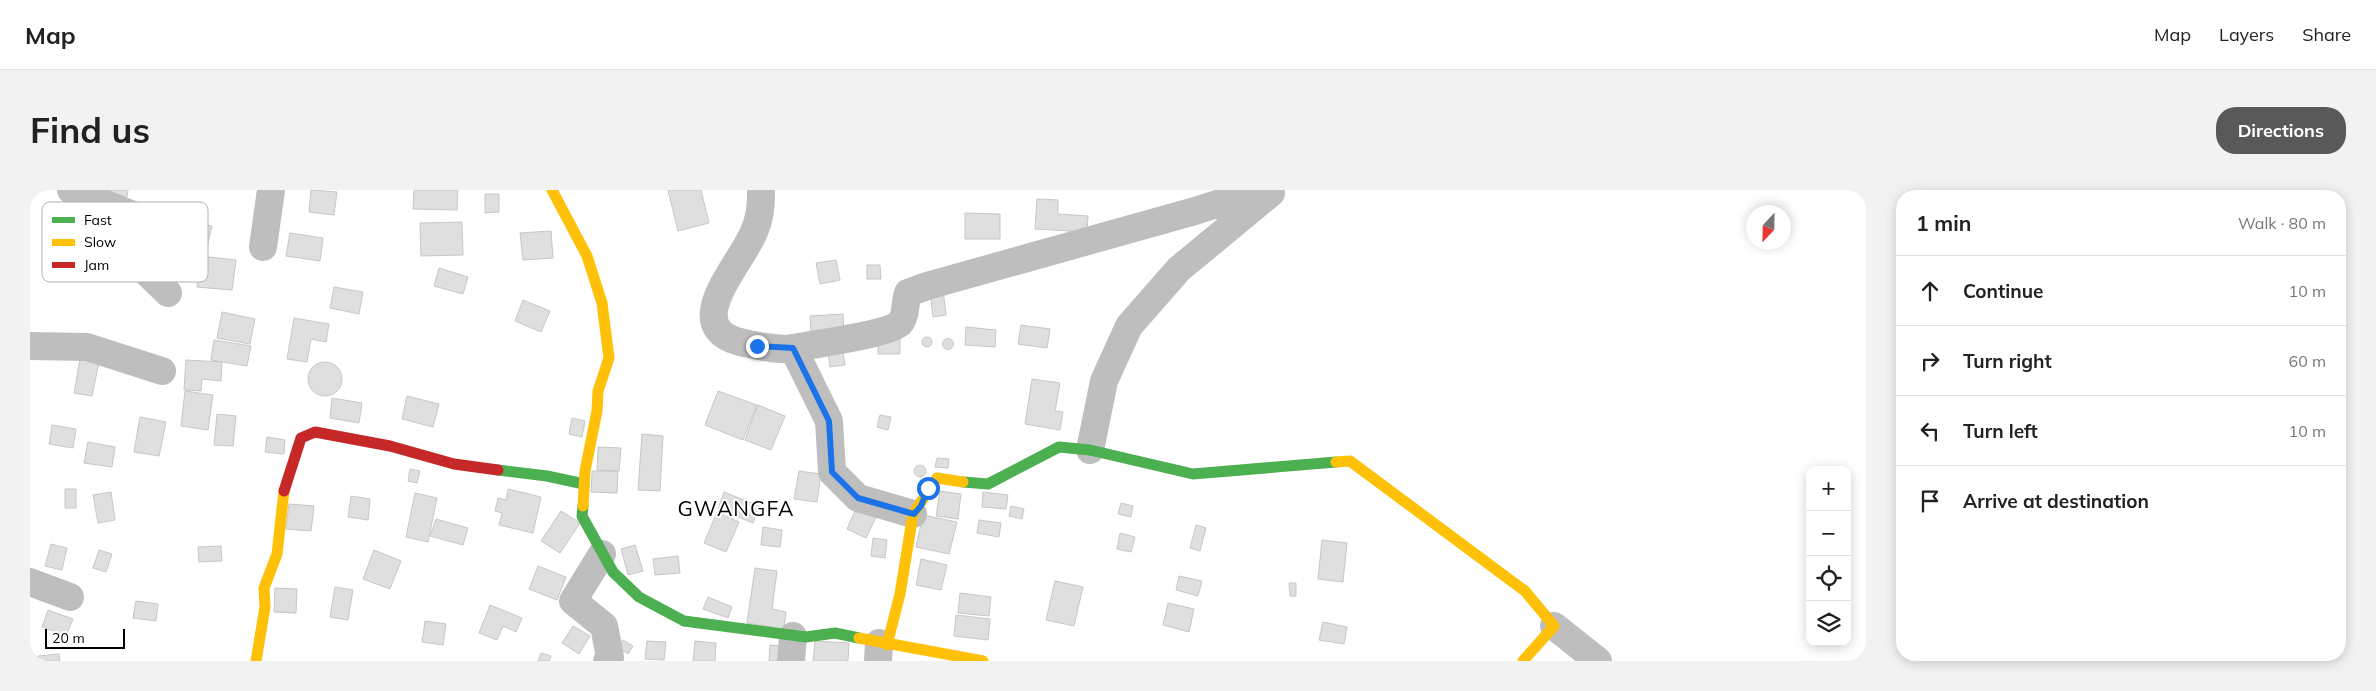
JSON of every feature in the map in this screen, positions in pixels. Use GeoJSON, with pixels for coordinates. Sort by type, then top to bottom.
{"type":"FeatureCollection","features":[{"type":"Feature","properties":{"kind":"street"},"geometry":{"type":"LineString","coordinates":[[71,190],[100,202]]}},
{"type":"Feature","properties":{"kind":"street"},"geometry":{"type":"LineString","coordinates":[[263,247],[271,190]]}},
{"type":"Feature","properties":{"kind":"street"},"geometry":{"type":"LineString","coordinates":[[552,190],[587,256],[602,303],[609,358],[598,391],[597,411],[584,484],[582,516],[613,572],[639,597],[684,620],[792,648],[806,637],[835,634],[881,650],[983,661]]}},
{"type":"Feature","properties":{"kind":"street"},"geometry":{"type":"LineString","coordinates":[[761,190],[761,213],[753,235],[719,294],[713,315],[717,331],[729,340],[757,346],[793,348],[854,338],[896,326],[902,320],[908,293],[926,286],[1167,219],[1261,190]]}},
{"type":"Feature","properties":{"kind":"street"},"geometry":{"type":"LineString","coordinates":[[1090,450],[1104,381],[1129,326],[1179,269],[1274,190]]}},
{"type":"Feature","properties":{"kind":"street"},"geometry":{"type":"LineString","coordinates":[[157,282],[168,293]]}},
{"type":"Feature","properties":{"kind":"street"},"geometry":{"type":"LineString","coordinates":[[30,346],[86,347],[162,371]]}},
{"type":"Feature","properties":{"kind":"street"},"geometry":{"type":"LineString","coordinates":[[793,348],[829,421],[832,472],[858,498],[914,514]]}},
{"type":"Feature","properties":{"kind":"street"},"geometry":{"type":"LineString","coordinates":[[256,661],[265,607],[264,588],[277,554],[282,498],[301,438],[315,432],[390,446],[454,464],[547,476],[584,484]]}},
{"type":"Feature","properties":{"kind":"street"},"geometry":{"type":"LineString","coordinates":[[881,650],[900,594],[914,514],[921,506],[928,488],[937,478],[973,484],[988,484],[1059,447],[1090,450],[1193,474],[1350,461],[1526,591],[1554,626],[1598,661]]}},
{"type":"Feature","properties":{"kind":"street"},"geometry":{"type":"LineString","coordinates":[[602,554],[574,601],[604,626],[610,657],[607,661]]}},
{"type":"Feature","properties":{"kind":"street"},"geometry":{"type":"LineString","coordinates":[[31,578],[70,597]]}},
{"type":"Feature","properties":{"kind":"street"},"geometry":{"type":"LineString","coordinates":[[1523,661],[1554,626]]}},
{"type":"Feature","properties":{"kind":"building"},"geometry":{"type":"Polygon","coordinates":[[[106,190],[128,190],[127,197],[105,193],[106,190]]]}},
{"type":"Feature","properties":{"kind":"building"},"geometry":{"type":"Polygon","coordinates":[[[311,190],[337,192],[334,215],[309,212],[311,190]]]}},
{"type":"Feature","properties":{"kind":"building"},"geometry":{"type":"Polygon","coordinates":[[[414,190],[458,190],[457,210],[413,209],[414,190]]]}},
{"type":"Feature","properties":{"kind":"building"},"geometry":{"type":"Polygon","coordinates":[[[668,190],[701,190],[709,223],[678,231],[668,190]]]}},
{"type":"Feature","properties":{"kind":"building"},"geometry":{"type":"Polygon","coordinates":[[[485,194],[499,194],[499,212],[485,213],[485,194]]]}},
{"type":"Feature","properties":{"kind":"building"},"geometry":{"type":"Polygon","coordinates":[[[1037,199],[1058,200],[1058,214],[1088,216],[1087,232],[1035,229],[1037,199]]]}},
{"type":"Feature","properties":{"kind":"building"},"geometry":{"type":"Polygon","coordinates":[[[965,213],[1000,214],[1000,239],[965,239],[965,213]]]}},
{"type":"Feature","properties":{"kind":"building"},"geometry":{"type":"Polygon","coordinates":[[[462,222],[463,255],[421,256],[420,223],[462,222]]]}},
{"type":"Feature","properties":{"kind":"building"},"geometry":{"type":"Polygon","coordinates":[[[208,225],[212,226],[208,243],[208,225]]]}},
{"type":"Feature","properties":{"kind":"building"},"geometry":{"type":"Polygon","coordinates":[[[551,231],[553,258],[523,260],[520,233],[551,231]]]}},
{"type":"Feature","properties":{"kind":"building"},"geometry":{"type":"Polygon","coordinates":[[[290,233],[323,238],[320,261],[286,256],[290,233]]]}},
{"type":"Feature","properties":{"kind":"building"},"geometry":{"type":"Polygon","coordinates":[[[208,257],[236,260],[232,290],[197,287],[197,282],[208,282],[208,257]]]}},
{"type":"Feature","properties":{"kind":"building"},"geometry":{"type":"Polygon","coordinates":[[[836,260],[840,280],[820,284],[816,263],[836,260]]]}},
{"type":"Feature","properties":{"kind":"building"},"geometry":{"type":"Polygon","coordinates":[[[867,265],[880,265],[881,279],[867,279],[867,265]]]}},
{"type":"Feature","properties":{"kind":"building"},"geometry":{"type":"Polygon","coordinates":[[[439,268],[468,277],[463,294],[434,286],[439,268]]]}},
{"type":"Feature","properties":{"kind":"building"},"geometry":{"type":"Polygon","coordinates":[[[334,287],[363,292],[359,314],[330,308],[334,287]]]}},
{"type":"Feature","properties":{"kind":"building"},"geometry":{"type":"Polygon","coordinates":[[[943,290],[946,315],[933,317],[930,292],[943,290]]]}},
{"type":"Feature","properties":{"kind":"building"},"geometry":{"type":"Polygon","coordinates":[[[523,300],[550,311],[541,332],[515,321],[523,300]]]}},
{"type":"Feature","properties":{"kind":"building"},"geometry":{"type":"Polygon","coordinates":[[[222,312],[255,319],[250,344],[217,338],[222,312]]]}},
{"type":"Feature","properties":{"kind":"building"},"geometry":{"type":"Polygon","coordinates":[[[843,314],[844,332],[811,334],[810,316],[843,314]]]}},
{"type":"Feature","properties":{"kind":"building"},"geometry":{"type":"Polygon","coordinates":[[[294,318],[329,324],[326,342],[311,339],[307,362],[287,359],[294,318]]]}},
{"type":"Feature","properties":{"kind":"building"},"geometry":{"type":"Polygon","coordinates":[[[1021,325],[1050,329],[1047,348],[1018,344],[1021,325]]]}},
{"type":"Feature","properties":{"kind":"building"},"geometry":{"type":"Polygon","coordinates":[[[966,327],[996,330],[995,347],[965,345],[966,327]]]}},
{"type":"Feature","properties":{"kind":"building"},"geometry":{"type":"Polygon","coordinates":[[[925,337],[929,337],[932,342],[931,346],[925,347],[922,344],[922,340],[925,337]]]}},
{"type":"Feature","properties":{"kind":"building"},"geometry":{"type":"Polygon","coordinates":[[[948,338],[954,344],[948,350],[942,344],[948,338]]]}},
{"type":"Feature","properties":{"kind":"building"},"geometry":{"type":"Polygon","coordinates":[[[878,339],[900,339],[900,354],[878,354],[878,339]]]}},
{"type":"Feature","properties":{"kind":"building"},"geometry":{"type":"Polygon","coordinates":[[[214,340],[251,346],[247,366],[211,360],[214,340]]]}},
{"type":"Feature","properties":{"kind":"building"},"geometry":{"type":"Polygon","coordinates":[[[843,351],[845,365],[830,367],[828,353],[843,351]]]}},
{"type":"Feature","properties":{"kind":"building"},"geometry":{"type":"Polygon","coordinates":[[[80,359],[99,362],[92,396],[74,393],[80,359]]]}},
{"type":"Feature","properties":{"kind":"building"},"geometry":{"type":"Polygon","coordinates":[[[186,360],[222,362],[221,381],[202,379],[201,391],[184,390],[186,360]]]}},
{"type":"Feature","properties":{"kind":"building"},"geometry":{"type":"Polygon","coordinates":[[[325,362],[332,363],[337,367],[341,372],[341,386],[337,391],[332,395],[325,396],[318,395],[313,391],[309,386],[308,379],[309,372],[313,367],[318,363],[325,362]]]}},
{"type":"Feature","properties":{"kind":"building"},"geometry":{"type":"Polygon","coordinates":[[[1032,379],[1060,383],[1055,411],[1063,412],[1060,430],[1025,424],[1032,379]]]}},
{"type":"Feature","properties":{"kind":"building"},"geometry":{"type":"Polygon","coordinates":[[[185,391],[213,395],[208,430],[181,426],[185,391]]]}},
{"type":"Feature","properties":{"kind":"building"},"geometry":{"type":"Polygon","coordinates":[[[718,391],[757,405],[743,440],[705,425],[718,391]]]}},
{"type":"Feature","properties":{"kind":"building"},"geometry":{"type":"Polygon","coordinates":[[[407,396],[439,404],[433,427],[402,419],[407,396]]]}},
{"type":"Feature","properties":{"kind":"building"},"geometry":{"type":"Polygon","coordinates":[[[332,398],[362,403],[359,423],[330,418],[332,398]]]}},
{"type":"Feature","properties":{"kind":"building"},"geometry":{"type":"Polygon","coordinates":[[[758,405],[785,416],[771,450],[745,440],[758,405]]]}},
{"type":"Feature","properties":{"kind":"building"},"geometry":{"type":"Polygon","coordinates":[[[217,414],[236,416],[233,446],[214,445],[217,414]]]}},
{"type":"Feature","properties":{"kind":"building"},"geometry":{"type":"Polygon","coordinates":[[[880,415],[891,417],[888,430],[877,427],[880,415]]]}},
{"type":"Feature","properties":{"kind":"building"},"geometry":{"type":"Polygon","coordinates":[[[140,417],[166,422],[159,456],[134,452],[140,417]]]}},
{"type":"Feature","properties":{"kind":"building"},"geometry":{"type":"Polygon","coordinates":[[[572,418],[585,421],[582,437],[569,434],[572,418]]]}},
{"type":"Feature","properties":{"kind":"building"},"geometry":{"type":"Polygon","coordinates":[[[52,425],[76,429],[73,448],[49,444],[52,425]]]}},
{"type":"Feature","properties":{"kind":"building"},"geometry":{"type":"Polygon","coordinates":[[[642,434],[663,436],[660,491],[638,490],[642,434]]]}},
{"type":"Feature","properties":{"kind":"building"},"geometry":{"type":"Polygon","coordinates":[[[267,437],[285,440],[284,454],[265,452],[267,437]]]}},
{"type":"Feature","properties":{"kind":"building"},"geometry":{"type":"Polygon","coordinates":[[[88,442],[115,447],[112,467],[84,463],[88,442]]]}},
{"type":"Feature","properties":{"kind":"building"},"geometry":{"type":"Polygon","coordinates":[[[598,447],[621,448],[619,471],[597,470],[598,447]]]}},
{"type":"Feature","properties":{"kind":"building"},"geometry":{"type":"Polygon","coordinates":[[[937,458],[949,459],[948,468],[935,467],[937,458]]]}},
{"type":"Feature","properties":{"kind":"building"},"geometry":{"type":"Polygon","coordinates":[[[920,465],[926,471],[920,477],[914,471],[920,465]]]}},
{"type":"Feature","properties":{"kind":"building"},"geometry":{"type":"Polygon","coordinates":[[[410,469],[420,471],[417,483],[408,481],[410,469]]]}},
{"type":"Feature","properties":{"kind":"building"},"geometry":{"type":"Polygon","coordinates":[[[592,471],[618,471],[617,493],[591,492],[592,471]]]}},
{"type":"Feature","properties":{"kind":"building"},"geometry":{"type":"Polygon","coordinates":[[[799,471],[821,474],[817,502],[794,499],[799,471]]]}},
{"type":"Feature","properties":{"kind":"building"},"geometry":{"type":"Polygon","coordinates":[[[65,489],[76,489],[76,508],[65,508],[65,489]]]}},
{"type":"Feature","properties":{"kind":"building"},"geometry":{"type":"Polygon","coordinates":[[[508,489],[541,497],[533,533],[499,525],[502,513],[495,511],[498,498],[506,500],[508,489]]]}},
{"type":"Feature","properties":{"kind":"building"},"geometry":{"type":"Polygon","coordinates":[[[940,491],[961,494],[958,519],[936,516],[940,491]]]}},
{"type":"Feature","properties":{"kind":"building"},"geometry":{"type":"Polygon","coordinates":[[[111,492],[115,520],[98,523],[93,495],[111,492]]]}},
{"type":"Feature","properties":{"kind":"building"},"geometry":{"type":"Polygon","coordinates":[[[724,492],[759,506],[753,523],[718,509],[724,492]]]}},
{"type":"Feature","properties":{"kind":"building"},"geometry":{"type":"Polygon","coordinates":[[[983,492],[1008,495],[1006,509],[982,507],[983,492]]]}},
{"type":"Feature","properties":{"kind":"building"},"geometry":{"type":"Polygon","coordinates":[[[415,493],[437,498],[428,542],[406,537],[415,493]]]}},
{"type":"Feature","properties":{"kind":"building"},"geometry":{"type":"Polygon","coordinates":[[[351,496],[370,499],[368,520],[348,517],[351,496]]]}},
{"type":"Feature","properties":{"kind":"building"},"geometry":{"type":"Polygon","coordinates":[[[1121,503],[1133,506],[1131,517],[1118,514],[1121,503]]]}},
{"type":"Feature","properties":{"kind":"building"},"geometry":{"type":"Polygon","coordinates":[[[289,504],[314,506],[311,531],[286,529],[289,504]]]}},
{"type":"Feature","properties":{"kind":"building"},"geometry":{"type":"Polygon","coordinates":[[[858,504],[878,513],[866,538],[847,529],[858,504]]]}},
{"type":"Feature","properties":{"kind":"building"},"geometry":{"type":"Polygon","coordinates":[[[1011,506],[1024,509],[1022,519],[1009,516],[1011,506]]]}},
{"type":"Feature","properties":{"kind":"building"},"geometry":{"type":"Polygon","coordinates":[[[561,511],[580,523],[560,553],[541,541],[561,511]]]}},
{"type":"Feature","properties":{"kind":"building"},"geometry":{"type":"Polygon","coordinates":[[[717,512],[739,522],[726,552],[704,543],[717,512]]]}},
{"type":"Feature","properties":{"kind":"building"},"geometry":{"type":"Polygon","coordinates":[[[923,515],[957,522],[949,554],[916,547],[923,515]]]}},
{"type":"Feature","properties":{"kind":"building"},"geometry":{"type":"Polygon","coordinates":[[[436,519],[468,528],[463,545],[430,536],[436,519]]]}},
{"type":"Feature","properties":{"kind":"building"},"geometry":{"type":"Polygon","coordinates":[[[979,520],[1001,523],[999,537],[977,533],[979,520]]]}},
{"type":"Feature","properties":{"kind":"building"},"geometry":{"type":"Polygon","coordinates":[[[1196,525],[1206,528],[1200,551],[1190,548],[1196,525]]]}},
{"type":"Feature","properties":{"kind":"building"},"geometry":{"type":"Polygon","coordinates":[[[763,527],[782,530],[780,547],[761,545],[763,527]]]}},
{"type":"Feature","properties":{"kind":"building"},"geometry":{"type":"Polygon","coordinates":[[[1120,533],[1135,537],[1131,552],[1117,549],[1120,533]]]}},
{"type":"Feature","properties":{"kind":"building"},"geometry":{"type":"Polygon","coordinates":[[[873,538],[887,540],[885,558],[871,556],[873,538]]]}},
{"type":"Feature","properties":{"kind":"building"},"geometry":{"type":"Polygon","coordinates":[[[1322,540],[1347,543],[1343,582],[1318,579],[1322,540]]]}},
{"type":"Feature","properties":{"kind":"building"},"geometry":{"type":"Polygon","coordinates":[[[51,544],[67,548],[62,570],[45,566],[51,544]]]}},
{"type":"Feature","properties":{"kind":"building"},"geometry":{"type":"Polygon","coordinates":[[[635,545],[643,571],[628,575],[621,549],[635,545]]]}},
{"type":"Feature","properties":{"kind":"building"},"geometry":{"type":"Polygon","coordinates":[[[221,546],[222,561],[199,562],[198,547],[221,546]]]}},
{"type":"Feature","properties":{"kind":"building"},"geometry":{"type":"Polygon","coordinates":[[[99,550],[112,554],[106,572],[93,568],[99,550]]]}},
{"type":"Feature","properties":{"kind":"building"},"geometry":{"type":"Polygon","coordinates":[[[374,550],[401,561],[390,589],[363,579],[374,550]]]}},
{"type":"Feature","properties":{"kind":"building"},"geometry":{"type":"Polygon","coordinates":[[[678,556],[680,573],[655,575],[653,559],[678,556]]]}},
{"type":"Feature","properties":{"kind":"building"},"geometry":{"type":"Polygon","coordinates":[[[921,559],[947,565],[941,590],[916,585],[921,559]]]}},
{"type":"Feature","properties":{"kind":"building"},"geometry":{"type":"Polygon","coordinates":[[[538,566],[566,577],[557,600],[529,589],[538,566]]]}},
{"type":"Feature","properties":{"kind":"building"},"geometry":{"type":"Polygon","coordinates":[[[755,568],[777,571],[772,609],[786,612],[784,629],[747,623],[755,568]]]}},
{"type":"Feature","properties":{"kind":"building"},"geometry":{"type":"Polygon","coordinates":[[[1179,576],[1202,581],[1198,596],[1176,590],[1179,576]]]}},
{"type":"Feature","properties":{"kind":"building"},"geometry":{"type":"Polygon","coordinates":[[[1055,581],[1083,587],[1074,626],[1046,620],[1055,581]]]}},
{"type":"Feature","properties":{"kind":"building"},"geometry":{"type":"Polygon","coordinates":[[[1289,583],[1296,583],[1296,596],[1290,596],[1289,583]]]}},
{"type":"Feature","properties":{"kind":"building"},"geometry":{"type":"Polygon","coordinates":[[[335,587],[353,590],[348,620],[330,617],[335,587]]]}},
{"type":"Feature","properties":{"kind":"building"},"geometry":{"type":"Polygon","coordinates":[[[275,588],[297,589],[296,613],[274,612],[275,588]]]}},
{"type":"Feature","properties":{"kind":"building"},"geometry":{"type":"Polygon","coordinates":[[[960,593],[991,597],[989,616],[958,613],[960,593]]]}},
{"type":"Feature","properties":{"kind":"building"},"geometry":{"type":"Polygon","coordinates":[[[708,597],[732,607],[728,618],[703,609],[708,597]]]}},
{"type":"Feature","properties":{"kind":"building"},"geometry":{"type":"Polygon","coordinates":[[[136,601],[158,604],[156,621],[133,618],[136,601]]]}},
{"type":"Feature","properties":{"kind":"building"},"geometry":{"type":"Polygon","coordinates":[[[1168,603],[1194,609],[1189,632],[1163,625],[1168,603]]]}},
{"type":"Feature","properties":{"kind":"building"},"geometry":{"type":"Polygon","coordinates":[[[490,605],[522,618],[516,632],[503,626],[497,640],[479,633],[490,605]]]}},
{"type":"Feature","properties":{"kind":"building"},"geometry":{"type":"Polygon","coordinates":[[[48,610],[73,619],[66,636],[42,627],[48,610]]]}},
{"type":"Feature","properties":{"kind":"building"},"geometry":{"type":"Polygon","coordinates":[[[956,615],[990,619],[988,640],[954,636],[956,615]]]}},
{"type":"Feature","properties":{"kind":"building"},"geometry":{"type":"Polygon","coordinates":[[[425,621],[446,624],[443,645],[422,642],[425,621]]]}},
{"type":"Feature","properties":{"kind":"building"},"geometry":{"type":"Polygon","coordinates":[[[1323,622],[1347,627],[1344,644],[1319,640],[1323,622]]]}},
{"type":"Feature","properties":{"kind":"building"},"geometry":{"type":"Polygon","coordinates":[[[573,626],[590,636],[579,654],[562,643],[573,626]]]}},
{"type":"Feature","properties":{"kind":"building"},"geometry":{"type":"Polygon","coordinates":[[[623,640],[633,646],[628,654],[618,647],[623,640]]]}},
{"type":"Feature","properties":{"kind":"building"},"geometry":{"type":"Polygon","coordinates":[[[647,641],[666,642],[664,660],[645,659],[647,641]]]}},
{"type":"Feature","properties":{"kind":"building"},"geometry":{"type":"Polygon","coordinates":[[[695,641],[716,643],[715,661],[693,661],[695,641]]]}},
{"type":"Feature","properties":{"kind":"building"},"geometry":{"type":"Polygon","coordinates":[[[815,641],[849,643],[848,661],[813,661],[815,641]]]}},
{"type":"Feature","properties":{"kind":"building"},"geometry":{"type":"Polygon","coordinates":[[[770,645],[784,646],[782,661],[769,661],[770,645]]]}},
{"type":"Feature","properties":{"kind":"building"},"geometry":{"type":"Polygon","coordinates":[[[541,653],[551,656],[549,661],[538,661],[541,653]]]}},
{"type":"Feature","properties":{"kind":"building"},"geometry":{"type":"Polygon","coordinates":[[[59,654],[60,661],[39,661],[38,656],[59,654]]]}},
{"type":"Feature","properties":{"kind":"traffic: fast"},"geometry":{"type":"LineString","coordinates":[[963,482],[988,484],[1059,447],[1090,450],[1193,474],[1336,462]]}},
{"type":"Feature","properties":{"kind":"traffic: fast"},"geometry":{"type":"LineString","coordinates":[[498,470],[547,476],[584,484]]}},
{"type":"Feature","properties":{"kind":"traffic: fast"},"geometry":{"type":"LineString","coordinates":[[583,506],[582,516],[613,572],[639,597],[684,621],[806,637],[835,633],[859,638]]}},
{"type":"Feature","properties":{"kind":"traffic: slow"},"geometry":{"type":"LineString","coordinates":[[552,190],[587,256],[602,303],[609,358],[598,391],[597,411],[585,471],[583,506]]}},
{"type":"Feature","properties":{"kind":"traffic: slow"},"geometry":{"type":"LineString","coordinates":[[1336,462],[1350,461],[1525,591],[1554,626],[1523,661]]}},
{"type":"Feature","properties":{"kind":"traffic: slow"},"geometry":{"type":"LineString","coordinates":[[887,645],[900,594],[913,514],[937,478],[963,482]]}},
{"type":"Feature","properties":{"kind":"traffic: slow"},"geometry":{"type":"LineString","coordinates":[[256,661],[265,607],[264,588],[277,554],[284,491]]}},
{"type":"Feature","properties":{"kind":"traffic: slow"},"geometry":{"type":"LineString","coordinates":[[859,638],[983,661]]}},
{"type":"Feature","properties":{"kind":"traffic: jam"},"geometry":{"type":"LineString","coordinates":[[284,491],[301,438],[315,432],[390,446],[454,464],[498,470]]}},
{"type":"Feature","properties":{"kind":"district","name":"GWANGFA"},"geometry":{"type":"Point","coordinates":[736,509]}},
{"type":"Feature","properties":{"kind":"route"},"geometry":{"type":"LineString","coordinates":[[757,346],[793,348],[829,421],[832,472],[858,498],[914,514],[921,506],[928,488]]}}]}
